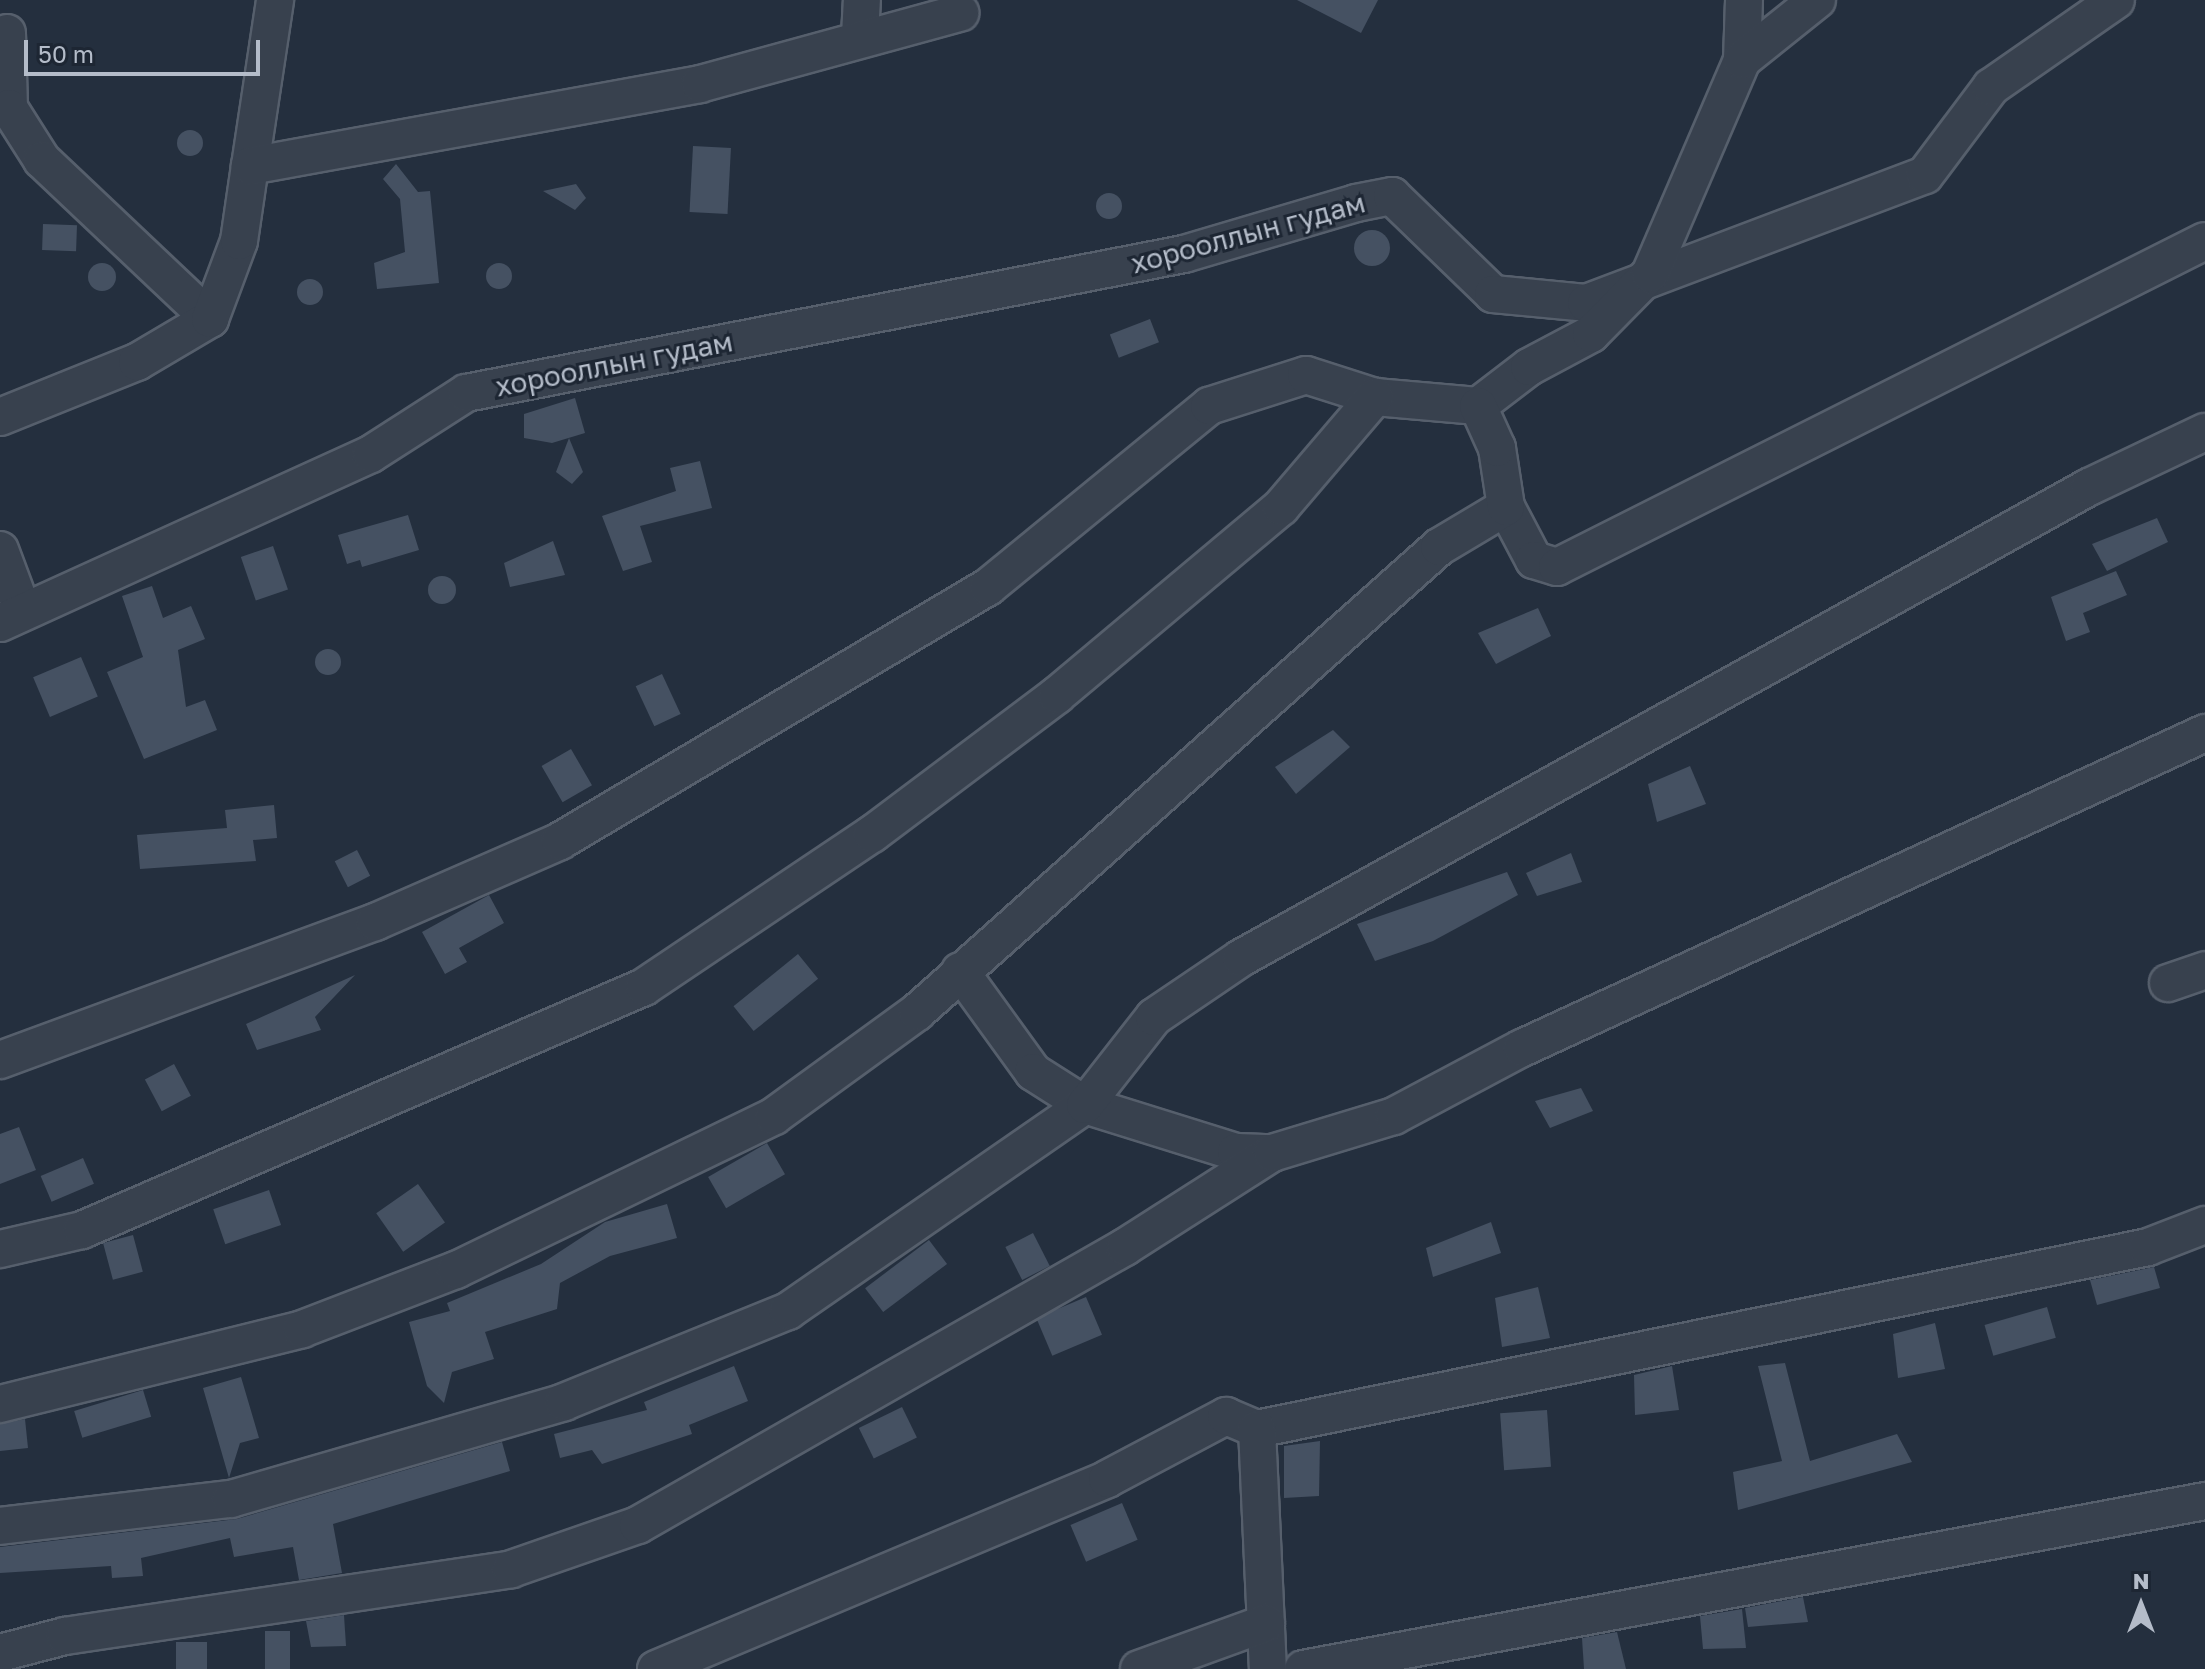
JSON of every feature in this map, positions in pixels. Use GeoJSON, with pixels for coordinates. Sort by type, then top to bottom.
{"type":"FeatureCollection","features":[{"type":"Feature","properties":{"kind":"street"},"geometry":{"type":"LineString","coordinates":[[0,417],[137,362],[210,319],[239,241],[275,0]]}},
{"type":"Feature","properties":{"kind":"street"},"geometry":{"type":"LineString","coordinates":[[860,36],[862,0]]}},
{"type":"Feature","properties":{"kind":"street"},"geometry":{"type":"LineString","coordinates":[[0,1060],[375,922],[560,841],[988,587],[1209,406],[1306,375],[1375,397],[1478,406],[1529,367],[1591,334],[1650,274],[1742,60],[1744,0]]}},
{"type":"Feature","properties":{"kind":"street"},"geometry":{"type":"LineString","coordinates":[[1742,60],[1817,0]]}},
{"type":"Feature","properties":{"kind":"street","name":"хорооллын гудам"},"geometry":{"type":"LineString","coordinates":[[11,616],[371,454],[466,393],[1184,254],[1392,196],[1493,294],[1586,303],[1650,274],[1925,175],[1991,87],[2116,0]]}},
{"type":"Feature","properties":{"kind":"street"},"geometry":{"type":"LineString","coordinates":[[250,166],[700,84],[860,36],[960,13]]}},
{"type":"Feature","properties":{"kind":"street"},"geometry":{"type":"LineString","coordinates":[[7,33],[9,108],[42,160],[210,319]]}},
{"type":"Feature","properties":{"kind":"street"},"geometry":{"type":"LineString","coordinates":[[1478,406],[1497,448],[1506,507],[1534,560],[1557,567],[2205,241]]}},
{"type":"Feature","properties":{"kind":"street"},"geometry":{"type":"LineString","coordinates":[[0,1249],[82,1230],[644,987],[872,834],[1057,695],[1281,507],[1375,397]]}},
{"type":"Feature","properties":{"kind":"street"},"geometry":{"type":"LineString","coordinates":[[0,1526],[231,1499],[621,1382],[788,1311],[1085,1105],[1154,1017],[1241,958],[2089,487],[2205,432]]}},
{"type":"Feature","properties":{"kind":"street"},"geometry":{"type":"LineString","coordinates":[[0,1404],[302,1329],[456,1270],[774,1116],[960,971],[1439,547],[1506,507]]}},
{"type":"Feature","properties":{"kind":"street"},"geometry":{"type":"LineString","coordinates":[[0,550],[11,616]]}},
{"type":"Feature","properties":{"kind":"street"},"geometry":{"type":"LineString","coordinates":[[0,1653],[65,1636],[511,1569],[638,1525],[1029,1303],[1272,1153],[1394,1116],[1522,1048],[2205,733]]}},
{"type":"Feature","properties":{"kind":"street"},"geometry":{"type":"LineString","coordinates":[[2168,983],[2205,970]]}},
{"type":"Feature","properties":{"kind":"street"},"geometry":{"type":"LineString","coordinates":[[960,971],[1033,1072],[1085,1105],[1236,1152],[1272,1153]]}},
{"type":"Feature","properties":{"kind":"street"},"geometry":{"type":"LineString","coordinates":[[656,1669],[1094,1485],[1226,1416],[1257,1429],[2148,1247],[2205,1225]]}},
{"type":"Feature","properties":{"kind":"street"},"geometry":{"type":"LineString","coordinates":[[1257,1429],[1268,1669]]}},
{"type":"Feature","properties":{"kind":"street"},"geometry":{"type":"LineString","coordinates":[[1303,1669],[2205,1501]]}},
{"type":"Feature","properties":{"kind":"street"},"geometry":{"type":"LineString","coordinates":[[1139,1669],[1266,1623]]}},
{"type":"Feature","properties":{"kind":"building"},"geometry":{"type":"Polygon","coordinates":[[[1297,0],[1378,0],[1361,33],[1297,0]]]}},
{"type":"Feature","properties":{"kind":"building"},"geometry":{"type":"Polygon","coordinates":[[[190,130],[200,133],[203,143],[200,153],[190,156],[180,153],[177,143],[180,133],[190,130]]]}},
{"type":"Feature","properties":{"kind":"building"},"geometry":{"type":"Polygon","coordinates":[[[693,146],[731,148],[727,214],[690,212],[693,146]]]}},
{"type":"Feature","properties":{"kind":"building"},"geometry":{"type":"Polygon","coordinates":[[[396,164],[418,192],[430,191],[439,283],[377,289],[374,263],[405,252],[400,199],[383,179],[396,164]]]}},
{"type":"Feature","properties":{"kind":"building"},"geometry":{"type":"Polygon","coordinates":[[[576,184],[586,198],[575,210],[543,191],[576,184]]]}},
{"type":"Feature","properties":{"kind":"building"},"geometry":{"type":"Polygon","coordinates":[[[1109,193],[1118,197],[1122,206],[1118,215],[1109,219],[1100,215],[1096,206],[1100,197],[1109,193]]]}},
{"type":"Feature","properties":{"kind":"building"},"geometry":{"type":"Polygon","coordinates":[[[43,224],[77,225],[76,251],[42,250],[43,224]]]}},
{"type":"Feature","properties":{"kind":"building"},"geometry":{"type":"Polygon","coordinates":[[[1372,230],[1385,235],[1390,248],[1385,261],[1372,266],[1359,261],[1354,248],[1359,235],[1372,230]]]}},
{"type":"Feature","properties":{"kind":"building"},"geometry":{"type":"Polygon","coordinates":[[[102,263],[112,267],[116,277],[112,287],[102,291],[92,287],[88,277],[92,267],[102,263]]]}},
{"type":"Feature","properties":{"kind":"building"},"geometry":{"type":"Polygon","coordinates":[[[499,263],[509,266],[512,276],[509,286],[499,289],[489,286],[486,276],[489,266],[499,263]]]}},
{"type":"Feature","properties":{"kind":"building"},"geometry":{"type":"Polygon","coordinates":[[[310,279],[320,282],[323,292],[320,302],[310,305],[300,302],[297,292],[300,282],[310,279]]]}},
{"type":"Feature","properties":{"kind":"building"},"geometry":{"type":"Polygon","coordinates":[[[1150,319],[1159,342],[1119,358],[1110,334],[1150,319]]]}},
{"type":"Feature","properties":{"kind":"building"},"geometry":{"type":"Polygon","coordinates":[[[575,398],[585,433],[552,443],[524,438],[524,414],[575,398]]]}},
{"type":"Feature","properties":{"kind":"building"},"geometry":{"type":"Polygon","coordinates":[[[569,438],[583,472],[572,484],[556,472],[569,438]]]}},
{"type":"Feature","properties":{"kind":"building"},"geometry":{"type":"Polygon","coordinates":[[[700,461],[712,508],[640,526],[652,562],[623,571],[602,516],[676,491],[670,468],[700,461]]]}},
{"type":"Feature","properties":{"kind":"building"},"geometry":{"type":"Polygon","coordinates":[[[408,515],[419,550],[362,567],[360,560],[347,564],[338,535],[408,515]]]}},
{"type":"Feature","properties":{"kind":"building"},"geometry":{"type":"Polygon","coordinates":[[[2157,518],[2168,542],[2107,571],[2092,544],[2157,518]]]}},
{"type":"Feature","properties":{"kind":"building"},"geometry":{"type":"Polygon","coordinates":[[[553,541],[565,575],[510,587],[504,563],[553,541]]]}},
{"type":"Feature","properties":{"kind":"building"},"geometry":{"type":"Polygon","coordinates":[[[273,546],[288,589],[256,601],[241,557],[273,546]]]}},
{"type":"Feature","properties":{"kind":"building"},"geometry":{"type":"Polygon","coordinates":[[[2116,571],[2127,595],[2083,613],[2090,632],[2066,641],[2051,597],[2116,571]]]}},
{"type":"Feature","properties":{"kind":"building"},"geometry":{"type":"Polygon","coordinates":[[[442,576],[452,580],[456,590],[452,600],[442,604],[432,600],[428,590],[432,580],[442,576]]]}},
{"type":"Feature","properties":{"kind":"building"},"geometry":{"type":"Polygon","coordinates":[[[152,586],[163,618],[191,606],[205,639],[178,650],[186,707],[205,700],[217,730],[144,759],[107,672],[143,657],[122,596],[152,586]]]}},
{"type":"Feature","properties":{"kind":"building"},"geometry":{"type":"Polygon","coordinates":[[[1538,608],[1551,636],[1496,664],[1478,633],[1538,608]]]}},
{"type":"Feature","properties":{"kind":"building"},"geometry":{"type":"Polygon","coordinates":[[[328,649],[337,653],[341,662],[337,671],[328,675],[319,671],[315,662],[319,653],[328,649]]]}},
{"type":"Feature","properties":{"kind":"building"},"geometry":{"type":"Polygon","coordinates":[[[81,657],[98,697],[50,717],[33,677],[81,657]]]}},
{"type":"Feature","properties":{"kind":"building"},"geometry":{"type":"Polygon","coordinates":[[[662,674],[681,714],[654,726],[636,686],[662,674]]]}},
{"type":"Feature","properties":{"kind":"building"},"geometry":{"type":"Polygon","coordinates":[[[1333,730],[1350,747],[1296,794],[1275,767],[1333,730]]]}},
{"type":"Feature","properties":{"kind":"building"},"geometry":{"type":"Polygon","coordinates":[[[571,749],[592,785],[563,802],[542,766],[571,749]]]}},
{"type":"Feature","properties":{"kind":"building"},"geometry":{"type":"Polygon","coordinates":[[[1690,766],[1706,804],[1657,822],[1648,784],[1690,766]]]}},
{"type":"Feature","properties":{"kind":"building"},"geometry":{"type":"Polygon","coordinates":[[[274,805],[277,838],[253,840],[256,861],[140,869],[137,835],[227,828],[225,810],[274,805]]]}},
{"type":"Feature","properties":{"kind":"building"},"geometry":{"type":"Polygon","coordinates":[[[357,850],[370,876],[348,887],[335,861],[357,850]]]}},
{"type":"Feature","properties":{"kind":"building"},"geometry":{"type":"Polygon","coordinates":[[[1571,853],[1582,882],[1537,896],[1526,873],[1571,853]]]}},
{"type":"Feature","properties":{"kind":"building"},"geometry":{"type":"Polygon","coordinates":[[[1507,872],[1518,895],[1433,941],[1375,961],[1357,924],[1507,872]]]}},
{"type":"Feature","properties":{"kind":"building"},"geometry":{"type":"Polygon","coordinates":[[[489,895],[504,923],[459,948],[467,962],[445,974],[422,932],[489,895]]]}},
{"type":"Feature","properties":{"kind":"building"},"geometry":{"type":"Polygon","coordinates":[[[798,954],[818,979],[754,1031],[733,1006],[798,954]]]}},
{"type":"Feature","properties":{"kind":"building"},"geometry":{"type":"Polygon","coordinates":[[[355,975],[315,1017],[321,1030],[257,1050],[246,1024],[355,975]]]}},
{"type":"Feature","properties":{"kind":"building"},"geometry":{"type":"Polygon","coordinates":[[[174,1064],[191,1096],[162,1111],[145,1079],[174,1064]]]}},
{"type":"Feature","properties":{"kind":"building"},"geometry":{"type":"Polygon","coordinates":[[[1581,1088],[1593,1111],[1550,1128],[1535,1101],[1581,1088]]]}},
{"type":"Feature","properties":{"kind":"building"},"geometry":{"type":"Polygon","coordinates":[[[19,1127],[36,1170],[0,1184],[0,1134],[19,1127]]]}},
{"type":"Feature","properties":{"kind":"building"},"geometry":{"type":"Polygon","coordinates":[[[767,1143],[785,1174],[726,1208],[708,1177],[767,1143]]]}},
{"type":"Feature","properties":{"kind":"building"},"geometry":{"type":"Polygon","coordinates":[[[83,1158],[94,1184],[52,1202],[41,1176],[83,1158]]]}},
{"type":"Feature","properties":{"kind":"building"},"geometry":{"type":"Polygon","coordinates":[[[418,1184],[445,1223],[403,1252],[376,1213],[418,1184]]]}},
{"type":"Feature","properties":{"kind":"building"},"geometry":{"type":"Polygon","coordinates":[[[269,1190],[281,1225],[225,1244],[213,1209],[269,1190]]]}},
{"type":"Feature","properties":{"kind":"building"},"geometry":{"type":"Polygon","coordinates":[[[667,1204],[677,1238],[610,1256],[560,1283],[557,1309],[485,1332],[494,1359],[452,1372],[444,1403],[427,1386],[409,1322],[450,1311],[447,1303],[541,1264],[605,1222],[667,1204]]]}},
{"type":"Feature","properties":{"kind":"building"},"geometry":{"type":"Polygon","coordinates":[[[1491,1222],[1501,1253],[1433,1277],[1426,1248],[1491,1222]]]}},
{"type":"Feature","properties":{"kind":"building"},"geometry":{"type":"Polygon","coordinates":[[[1033,1233],[1050,1266],[1022,1280],[1005,1247],[1033,1233]]]}},
{"type":"Feature","properties":{"kind":"building"},"geometry":{"type":"Polygon","coordinates":[[[133,1235],[143,1272],[113,1280],[103,1243],[133,1235]]]}},
{"type":"Feature","properties":{"kind":"building"},"geometry":{"type":"Polygon","coordinates":[[[929,1240],[947,1264],[883,1312],[865,1288],[929,1240]]]}},
{"type":"Feature","properties":{"kind":"building"},"geometry":{"type":"Polygon","coordinates":[[[2154,1267],[2160,1288],[2097,1305],[2090,1280],[2154,1267]]]}},
{"type":"Feature","properties":{"kind":"building"},"geometry":{"type":"Polygon","coordinates":[[[1538,1287],[1550,1338],[1502,1347],[1495,1298],[1538,1287]]]}},
{"type":"Feature","properties":{"kind":"building"},"geometry":{"type":"Polygon","coordinates":[[[1086,1297],[1102,1335],[1052,1356],[1036,1318],[1086,1297]]]}},
{"type":"Feature","properties":{"kind":"building"},"geometry":{"type":"Polygon","coordinates":[[[2047,1307],[2056,1338],[1993,1356],[1985,1325],[2047,1307]]]}},
{"type":"Feature","properties":{"kind":"building"},"geometry":{"type":"Polygon","coordinates":[[[1935,1323],[1945,1369],[1898,1378],[1893,1334],[1935,1323]]]}},
{"type":"Feature","properties":{"kind":"building"},"geometry":{"type":"Polygon","coordinates":[[[1785,1363],[1810,1461],[1897,1434],[1912,1462],[1738,1510],[1733,1472],[1782,1461],[1758,1366],[1785,1363]]]}},
{"type":"Feature","properties":{"kind":"building"},"geometry":{"type":"Polygon","coordinates":[[[734,1366],[748,1401],[689,1425],[692,1434],[602,1464],[592,1450],[560,1458],[554,1434],[647,1410],[644,1402],[734,1366]]]}},
{"type":"Feature","properties":{"kind":"building"},"geometry":{"type":"Polygon","coordinates":[[[1672,1366],[1679,1410],[1635,1415],[1634,1375],[1672,1366]]]}},
{"type":"Feature","properties":{"kind":"building"},"geometry":{"type":"Polygon","coordinates":[[[241,1377],[259,1438],[240,1443],[229,1478],[203,1388],[241,1377]]]}},
{"type":"Feature","properties":{"kind":"building"},"geometry":{"type":"Polygon","coordinates":[[[143,1390],[151,1417],[82,1438],[74,1411],[143,1390]]]}},
{"type":"Feature","properties":{"kind":"building"},"geometry":{"type":"Polygon","coordinates":[[[902,1407],[917,1438],[874,1459],[859,1428],[902,1407]]]}},
{"type":"Feature","properties":{"kind":"building"},"geometry":{"type":"Polygon","coordinates":[[[1547,1410],[1551,1467],[1504,1470],[1500,1413],[1547,1410]]]}},
{"type":"Feature","properties":{"kind":"building"},"geometry":{"type":"Polygon","coordinates":[[[25,1419],[28,1448],[0,1451],[0,1424],[25,1419]]]}},
{"type":"Feature","properties":{"kind":"building"},"geometry":{"type":"Polygon","coordinates":[[[1320,1441],[1319,1496],[1284,1498],[1284,1446],[1320,1441]]]}},
{"type":"Feature","properties":{"kind":"building"},"geometry":{"type":"Polygon","coordinates":[[[502,1442],[510,1471],[333,1524],[342,1573],[299,1580],[293,1547],[234,1557],[230,1538],[141,1558],[143,1576],[112,1578],[111,1566],[0,1573],[0,1547],[237,1519],[502,1442]]]}},
{"type":"Feature","properties":{"kind":"building"},"geometry":{"type":"Polygon","coordinates":[[[1122,1503],[1138,1540],[1086,1562],[1070,1525],[1122,1503]]]}},
{"type":"Feature","properties":{"kind":"building"},"geometry":{"type":"Polygon","coordinates":[[[1803,1597],[1808,1622],[1748,1627],[1745,1608],[1803,1597]]]}},
{"type":"Feature","properties":{"kind":"building"},"geometry":{"type":"Polygon","coordinates":[[[1742,1609],[1746,1648],[1703,1649],[1700,1616],[1742,1609]]]}},
{"type":"Feature","properties":{"kind":"building"},"geometry":{"type":"Polygon","coordinates":[[[344,1615],[346,1646],[311,1647],[306,1621],[344,1615]]]}},
{"type":"Feature","properties":{"kind":"building"},"geometry":{"type":"Polygon","coordinates":[[[265,1631],[290,1631],[290,1669],[265,1669],[265,1631]]]}},
{"type":"Feature","properties":{"kind":"building"},"geometry":{"type":"Polygon","coordinates":[[[1617,1632],[1626,1669],[1584,1669],[1582,1638],[1617,1632]]]}},
{"type":"Feature","properties":{"kind":"building"},"geometry":{"type":"Polygon","coordinates":[[[176,1642],[207,1642],[207,1669],[176,1669],[176,1642]]]}}]}
